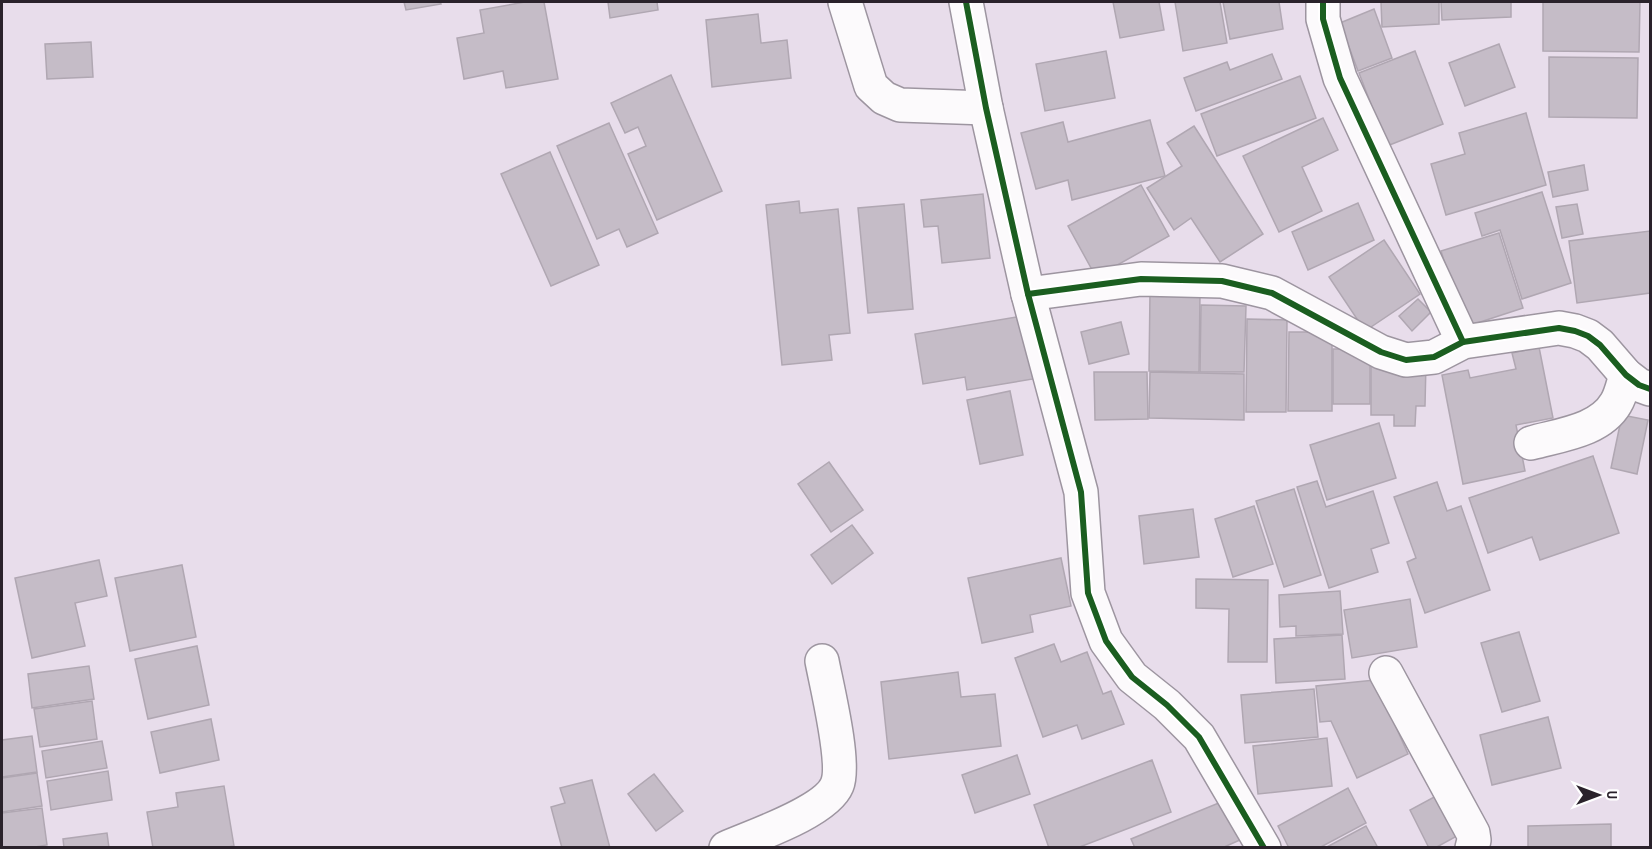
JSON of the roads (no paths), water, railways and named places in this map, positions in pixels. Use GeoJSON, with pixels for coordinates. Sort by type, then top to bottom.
{"type":"FeatureCollection","features":[{"type":"Feature","properties":{"kind":"street"},"geometry":{"type":"LineString","coordinates":[[845,2],[871,86],[884,98],[900,105],[987,108]]}},
{"type":"Feature","properties":{"kind":"street"},"geometry":{"type":"LineString","coordinates":[[966,2],[1028,294],[1081,492],[1088,593],[1106,641],[1132,677],[1167,705],[1199,737],[1264,848]]}},
{"type":"Feature","properties":{"kind":"street"},"geometry":{"type":"LineString","coordinates":[[1323,2],[1323,19],[1340,78],[1464,342]]}},
{"type":"Feature","properties":{"kind":"street"},"geometry":{"type":"LineString","coordinates":[[1028,294],[1141,279],[1222,281],[1272,293],[1381,352],[1406,360],[1434,357],[1464,342],[1559,328],[1588,336],[1638,382],[1590,426],[1531,443]]}},
{"type":"Feature","properties":{"kind":"street"},"geometry":{"type":"LineString","coordinates":[[726,848],[806,813],[824,801],[837,785],[841,765],[822,661]]}},
{"type":"Feature","properties":{"kind":"street"},"geometry":{"type":"LineString","coordinates":[[1386,673],[1473,833],[1472,848]]}}]}
